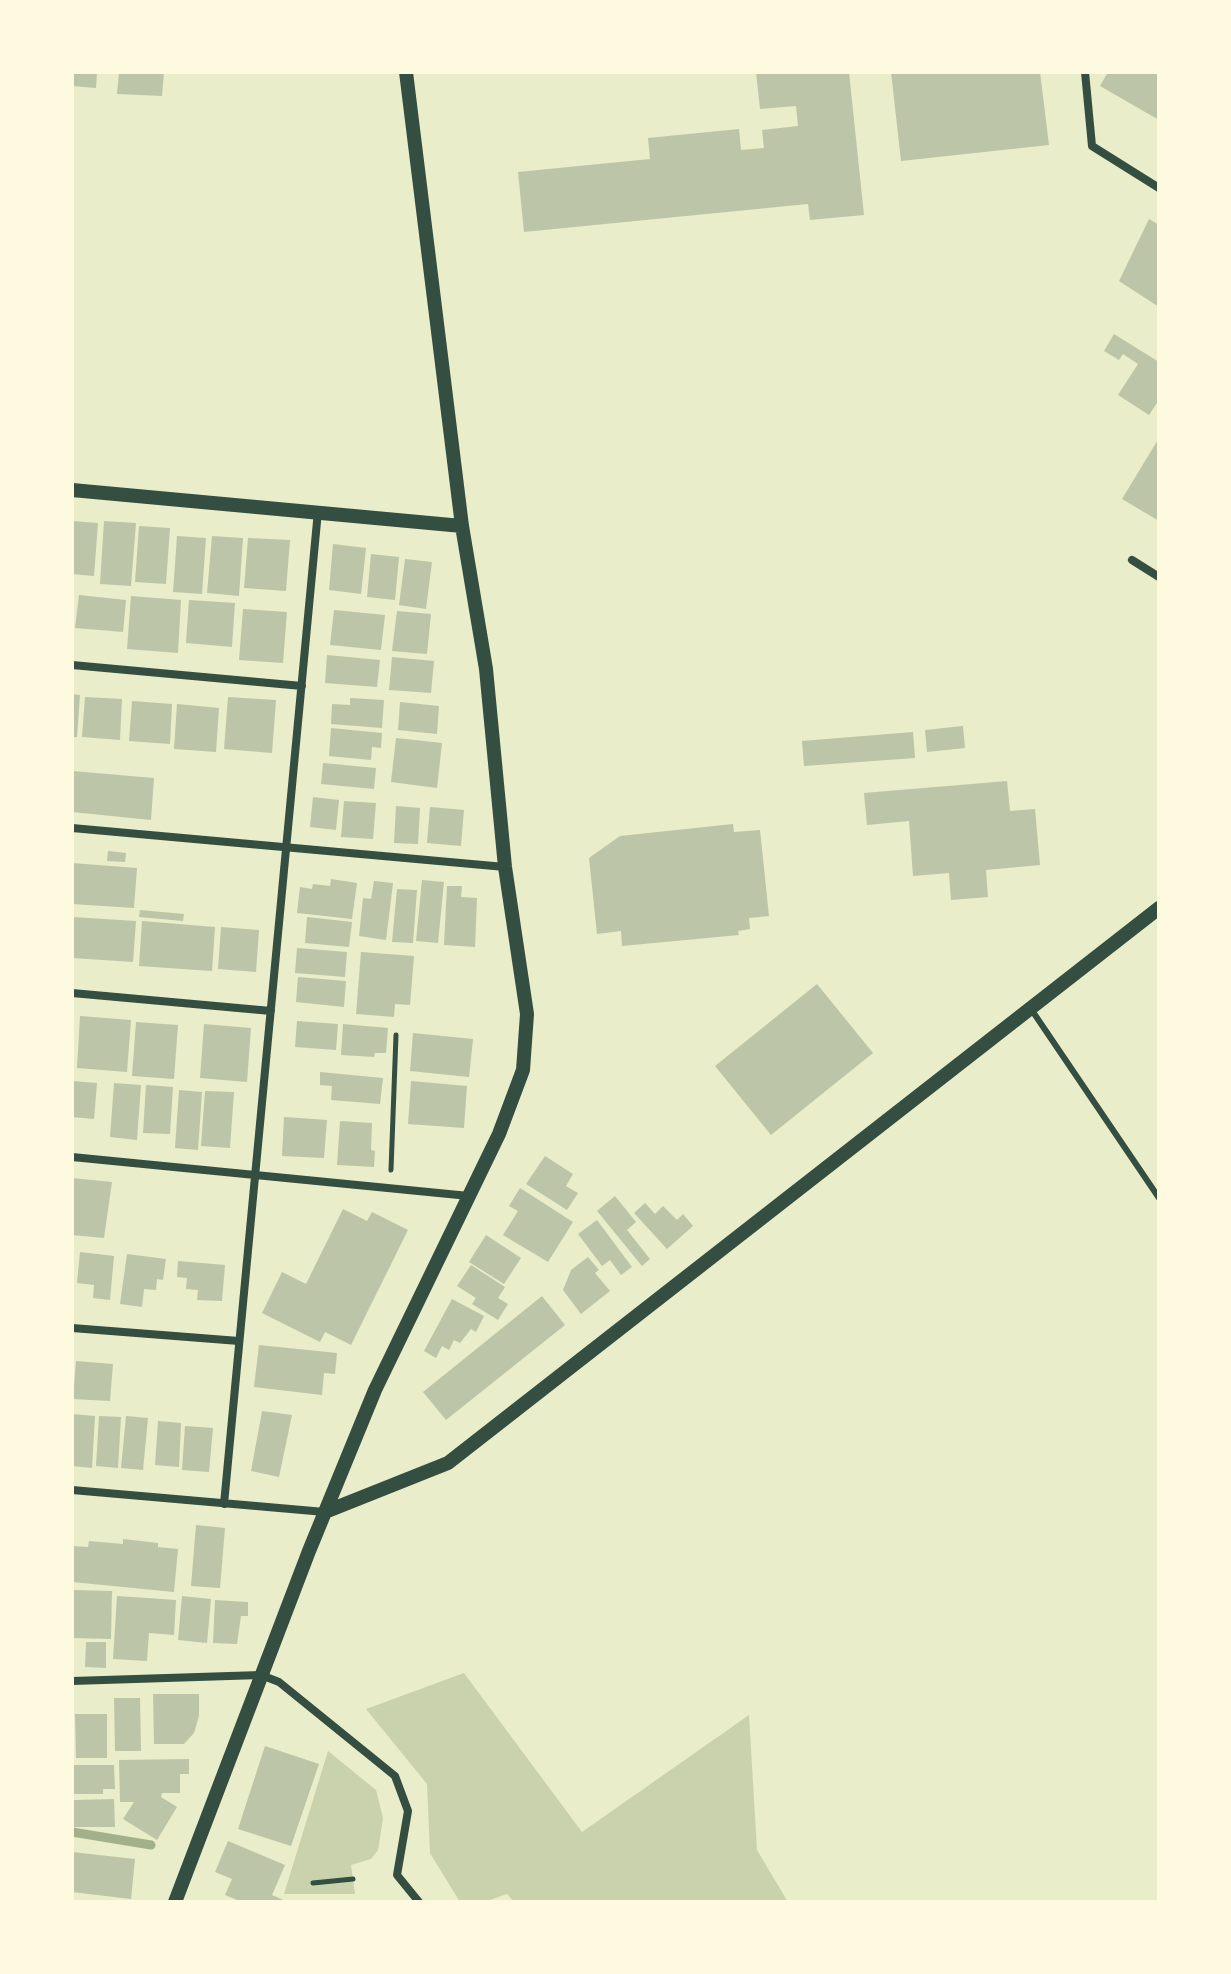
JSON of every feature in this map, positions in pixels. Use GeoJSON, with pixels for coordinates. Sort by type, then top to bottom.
{"type":"FeatureCollection","features":[{"type":"Feature","properties":{"kind":"street"},"geometry":{"type":"LineString","coordinates":[[175,1902],[261,1675],[375,1390],[499,1134],[523,1070],[527,1014],[505,867],[486,669],[462,526],[406,72]]}},
{"type":"Feature","properties":{"kind":"street"},"geometry":{"type":"LineString","coordinates":[[1085,72],[1092,146],[1159,188]]}},
{"type":"Feature","properties":{"kind":"street"},"geometry":{"type":"LineString","coordinates":[[72,490],[462,526]]}},
{"type":"Feature","properties":{"kind":"street"},"geometry":{"type":"LineString","coordinates":[[224,1504],[318,511]]}},
{"type":"Feature","properties":{"kind":"street"},"geometry":{"type":"LineString","coordinates":[[1132,560],[1159,577]]}},
{"type":"Feature","properties":{"kind":"street"},"geometry":{"type":"LineString","coordinates":[[72,665],[302,686]]}},
{"type":"Feature","properties":{"kind":"street"},"geometry":{"type":"LineString","coordinates":[[72,828],[505,867]]}},
{"type":"Feature","properties":{"kind":"street"},"geometry":{"type":"LineString","coordinates":[[72,1490],[325,1512],[448,1463],[1159,908]]}},
{"type":"Feature","properties":{"kind":"street"},"geometry":{"type":"LineString","coordinates":[[72,993],[271,1011]]}},
{"type":"Feature","properties":{"kind":"street"},"geometry":{"type":"LineString","coordinates":[[72,1157],[469,1196]]}},
{"type":"Feature","properties":{"kind":"street"},"geometry":{"type":"LineString","coordinates":[[72,1328],[239,1341]]}},
{"type":"Feature","properties":{"kind":"street"},"geometry":{"type":"LineString","coordinates":[[72,1681],[261,1675],[279,1682],[395,1776],[408,1811],[397,1875],[419,1902]]}},
{"type":"Feature","properties":{"kind":"lane"},"geometry":{"type":"LineString","coordinates":[[1031,1009],[1159,1198]]}},
{"type":"Feature","properties":{"kind":"path"},"geometry":{"type":"LineString","coordinates":[[392,1153],[396,1035]]}},
{"type":"Feature","properties":{"kind":"path"},"geometry":{"type":"LineString","coordinates":[[313,1883],[353,1879]]}},
{"type":"Feature","properties":{"kind":"green space"},"geometry":{"type":"Polygon","coordinates":[[[464,1673],[582,1832],[749,1715],[757,1850],[788,1902],[514,1902],[507,1894],[484,1902],[460,1902],[430,1853],[427,1784],[366,1709],[464,1673]]]}},
{"type":"Feature","properties":{"kind":"green space"},"geometry":{"type":"Polygon","coordinates":[[[328,1751],[376,1790],[383,1818],[378,1850],[371,1859],[351,1865],[355,1894],[284,1894],[328,1751]]]}},
{"type":"Feature","properties":{"kind":"building"},"geometry":{"type":"Polygon","coordinates":[[[72,72],[97,72],[96,88],[72,86],[72,72]]]}},
{"type":"Feature","properties":{"kind":"building"},"geometry":{"type":"Polygon","coordinates":[[[119,72],[164,72],[162,96],[117,94],[119,72]]]}},
{"type":"Feature","properties":{"kind":"building"},"geometry":{"type":"Polygon","coordinates":[[[756,72],[849,72],[864,215],[810,220],[808,204],[524,232],[518,172],[650,159],[648,138],[739,129],[741,150],[764,148],[762,130],[798,126],[796,106],[760,109],[756,72]]]}},
{"type":"Feature","properties":{"kind":"building"},"geometry":{"type":"Polygon","coordinates":[[[891,72],[1040,72],[1049,145],[901,161],[891,72]]]}},
{"type":"Feature","properties":{"kind":"building"},"geometry":{"type":"Polygon","coordinates":[[[1108,72],[1159,72],[1159,120],[1100,86],[1108,72]]]}},
{"type":"Feature","properties":{"kind":"building"},"geometry":{"type":"Polygon","coordinates":[[[1149,219],[1159,225],[1159,307],[1119,281],[1149,219]]]}},
{"type":"Feature","properties":{"kind":"building"},"geometry":{"type":"Polygon","coordinates":[[[1114,334],[1159,362],[1159,400],[1149,415],[1118,395],[1138,364],[1123,354],[1119,360],[1104,351],[1114,334]]]}},
{"type":"Feature","properties":{"kind":"building"},"geometry":{"type":"Polygon","coordinates":[[[1159,438],[1159,521],[1122,499],[1159,438]]]}},
{"type":"Feature","properties":{"kind":"building"},"geometry":{"type":"Polygon","coordinates":[[[72,521],[98,523],[94,576],[72,574],[72,521]]]}},
{"type":"Feature","properties":{"kind":"building"},"geometry":{"type":"Polygon","coordinates":[[[104,521],[136,523],[131,586],[100,584],[104,521]]]}},
{"type":"Feature","properties":{"kind":"building"},"geometry":{"type":"Polygon","coordinates":[[[139,526],[170,528],[166,584],[135,582],[139,526]]]}},
{"type":"Feature","properties":{"kind":"building"},"geometry":{"type":"Polygon","coordinates":[[[177,536],[206,538],[202,594],[173,592],[177,536]]]}},
{"type":"Feature","properties":{"kind":"building"},"geometry":{"type":"Polygon","coordinates":[[[212,536],[243,538],[239,596],[207,593],[212,536]]]}},
{"type":"Feature","properties":{"kind":"building"},"geometry":{"type":"Polygon","coordinates":[[[248,538],[290,540],[286,591],[244,588],[248,538]]]}},
{"type":"Feature","properties":{"kind":"building"},"geometry":{"type":"Polygon","coordinates":[[[333,544],[366,548],[361,594],[329,590],[333,544]]]}},
{"type":"Feature","properties":{"kind":"building"},"geometry":{"type":"Polygon","coordinates":[[[371,554],[399,557],[395,600],[367,597],[371,554]]]}},
{"type":"Feature","properties":{"kind":"building"},"geometry":{"type":"Polygon","coordinates":[[[405,559],[432,562],[426,609],[399,605],[405,559]]]}},
{"type":"Feature","properties":{"kind":"building"},"geometry":{"type":"Polygon","coordinates":[[[79,595],[126,600],[123,632],[75,628],[79,595]]]}},
{"type":"Feature","properties":{"kind":"building"},"geometry":{"type":"Polygon","coordinates":[[[131,596],[181,600],[178,653],[127,649],[131,596]]]}},
{"type":"Feature","properties":{"kind":"building"},"geometry":{"type":"Polygon","coordinates":[[[189,600],[235,603],[232,647],[186,643],[189,600]]]}},
{"type":"Feature","properties":{"kind":"building"},"geometry":{"type":"Polygon","coordinates":[[[243,609],[287,612],[283,663],[239,660],[243,609]]]}},
{"type":"Feature","properties":{"kind":"building"},"geometry":{"type":"Polygon","coordinates":[[[334,610],[385,615],[381,650],[330,645],[334,610]]]}},
{"type":"Feature","properties":{"kind":"building"},"geometry":{"type":"Polygon","coordinates":[[[397,611],[431,614],[427,654],[392,651],[397,611]]]}},
{"type":"Feature","properties":{"kind":"building"},"geometry":{"type":"Polygon","coordinates":[[[327,655],[380,660],[377,687],[325,683],[327,655]]]}},
{"type":"Feature","properties":{"kind":"building"},"geometry":{"type":"Polygon","coordinates":[[[392,657],[434,661],[431,693],[389,690],[392,657]]]}},
{"type":"Feature","properties":{"kind":"building"},"geometry":{"type":"Polygon","coordinates":[[[72,694],[80,695],[77,737],[72,737],[72,694]]]}},
{"type":"Feature","properties":{"kind":"building"},"geometry":{"type":"Polygon","coordinates":[[[85,697],[122,699],[120,740],[82,737],[85,697]]]}},
{"type":"Feature","properties":{"kind":"building"},"geometry":{"type":"Polygon","coordinates":[[[228,697],[276,700],[272,753],[224,749],[228,697]]]}},
{"type":"Feature","properties":{"kind":"building"},"geometry":{"type":"Polygon","coordinates":[[[350,698],[384,700],[382,728],[331,724],[332,704],[350,705],[350,698]]]}},
{"type":"Feature","properties":{"kind":"building"},"geometry":{"type":"Polygon","coordinates":[[[132,701],[172,704],[170,744],[129,741],[132,701]]]}},
{"type":"Feature","properties":{"kind":"building"},"geometry":{"type":"Polygon","coordinates":[[[400,702],[439,706],[437,734],[398,730],[400,702]]]}},
{"type":"Feature","properties":{"kind":"building"},"geometry":{"type":"Polygon","coordinates":[[[177,704],[219,708],[216,752],[174,749],[177,704]]]}},
{"type":"Feature","properties":{"kind":"building"},"geometry":{"type":"Polygon","coordinates":[[[963,726],[965,748],[927,752],[925,730],[963,726]]]}},
{"type":"Feature","properties":{"kind":"building"},"geometry":{"type":"Polygon","coordinates":[[[331,728],[382,733],[381,748],[372,747],[371,760],[329,756],[331,728]]]}},
{"type":"Feature","properties":{"kind":"building"},"geometry":{"type":"Polygon","coordinates":[[[913,732],[915,758],[804,766],[802,741],[913,732]]]}},
{"type":"Feature","properties":{"kind":"building"},"geometry":{"type":"Polygon","coordinates":[[[396,738],[442,743],[437,788],[391,782],[396,738]]]}},
{"type":"Feature","properties":{"kind":"building"},"geometry":{"type":"Polygon","coordinates":[[[323,763],[376,768],[374,789],[321,784],[323,763]]]}},
{"type":"Feature","properties":{"kind":"building"},"geometry":{"type":"Polygon","coordinates":[[[72,771],[154,778],[151,820],[72,812],[72,771]]]}},
{"type":"Feature","properties":{"kind":"building"},"geometry":{"type":"Polygon","coordinates":[[[1007,781],[1010,811],[1035,809],[1040,865],[986,870],[988,897],[951,900],[949,873],[913,876],[909,821],[867,825],[864,793],[1007,781]]]}},
{"type":"Feature","properties":{"kind":"building"},"geometry":{"type":"Polygon","coordinates":[[[313,797],[339,800],[336,830],[310,827],[313,797]]]}},
{"type":"Feature","properties":{"kind":"building"},"geometry":{"type":"Polygon","coordinates":[[[344,801],[376,803],[373,839],[341,837],[344,801]]]}},
{"type":"Feature","properties":{"kind":"building"},"geometry":{"type":"Polygon","coordinates":[[[396,806],[420,808],[418,844],[394,843],[396,806]]]}},
{"type":"Feature","properties":{"kind":"building"},"geometry":{"type":"Polygon","coordinates":[[[430,807],[464,810],[461,846],[427,843],[430,807]]]}},
{"type":"Feature","properties":{"kind":"building"},"geometry":{"type":"Polygon","coordinates":[[[733,824],[734,832],[760,830],[769,916],[749,918],[750,929],[738,931],[739,935],[622,946],[621,931],[597,934],[589,858],[620,836],[733,824]]]}},
{"type":"Feature","properties":{"kind":"building"},"geometry":{"type":"Polygon","coordinates":[[[108,851],[126,853],[125,862],[107,861],[108,851]]]}},
{"type":"Feature","properties":{"kind":"building"},"geometry":{"type":"Polygon","coordinates":[[[72,863],[137,868],[134,908],[72,904],[72,863]]]}},
{"type":"Feature","properties":{"kind":"building"},"geometry":{"type":"Polygon","coordinates":[[[331,879],[357,883],[352,919],[297,913],[300,887],[312,889],[313,884],[330,886],[331,879]]]}},
{"type":"Feature","properties":{"kind":"building"},"geometry":{"type":"Polygon","coordinates":[[[422,880],[444,882],[438,943],[416,941],[422,880]]]}},
{"type":"Feature","properties":{"kind":"building"},"geometry":{"type":"Polygon","coordinates":[[[374,881],[393,883],[386,940],[359,936],[363,898],[371,899],[374,881]]]}},
{"type":"Feature","properties":{"kind":"building"},"geometry":{"type":"Polygon","coordinates":[[[447,886],[462,886],[461,897],[477,898],[475,947],[444,945],[447,886]]]}},
{"type":"Feature","properties":{"kind":"building"},"geometry":{"type":"Polygon","coordinates":[[[397,889],[417,890],[413,943],[392,942],[397,889]]]}},
{"type":"Feature","properties":{"kind":"building"},"geometry":{"type":"Polygon","coordinates":[[[140,910],[184,914],[183,921],[139,917],[140,910]]]}},
{"type":"Feature","properties":{"kind":"building"},"geometry":{"type":"Polygon","coordinates":[[[72,917],[136,921],[133,962],[72,958],[72,917]]]}},
{"type":"Feature","properties":{"kind":"building"},"geometry":{"type":"Polygon","coordinates":[[[307,917],[352,922],[349,947],[305,943],[307,917]]]}},
{"type":"Feature","properties":{"kind":"building"},"geometry":{"type":"Polygon","coordinates":[[[142,921],[215,927],[212,971],[139,966],[142,921]]]}},
{"type":"Feature","properties":{"kind":"building"},"geometry":{"type":"Polygon","coordinates":[[[221,927],[259,930],[256,972],[218,969],[221,927]]]}},
{"type":"Feature","properties":{"kind":"building"},"geometry":{"type":"Polygon","coordinates":[[[297,948],[347,952],[345,977],[295,973],[297,948]]]}},
{"type":"Feature","properties":{"kind":"building"},"geometry":{"type":"Polygon","coordinates":[[[361,952],[414,956],[410,1005],[395,1004],[394,1017],[356,1014],[361,952]]]}},
{"type":"Feature","properties":{"kind":"building"},"geometry":{"type":"Polygon","coordinates":[[[298,977],[346,981],[344,1007],[296,1002],[298,977]]]}},
{"type":"Feature","properties":{"kind":"building"},"geometry":{"type":"Polygon","coordinates":[[[817,984],[873,1053],[771,1135],[715,1066],[817,984]]]}},
{"type":"Feature","properties":{"kind":"building"},"geometry":{"type":"Polygon","coordinates":[[[80,1016],[131,1020],[127,1072],[77,1068],[80,1016]]]}},
{"type":"Feature","properties":{"kind":"building"},"geometry":{"type":"Polygon","coordinates":[[[297,1021],[338,1024],[336,1050],[295,1047],[297,1021]]]}},
{"type":"Feature","properties":{"kind":"building"},"geometry":{"type":"Polygon","coordinates":[[[136,1022],[178,1025],[174,1079],[132,1076],[136,1022]]]}},
{"type":"Feature","properties":{"kind":"building"},"geometry":{"type":"Polygon","coordinates":[[[204,1024],[251,1028],[247,1082],[200,1078],[204,1024]]]}},
{"type":"Feature","properties":{"kind":"building"},"geometry":{"type":"Polygon","coordinates":[[[343,1024],[388,1028],[386,1053],[375,1053],[374,1057],[341,1055],[343,1024]]]}},
{"type":"Feature","properties":{"kind":"building"},"geometry":{"type":"Polygon","coordinates":[[[413,1033],[473,1039],[469,1077],[410,1071],[413,1033]]]}},
{"type":"Feature","properties":{"kind":"building"},"geometry":{"type":"Polygon","coordinates":[[[320,1072],[383,1078],[380,1104],[331,1100],[332,1086],[320,1085],[320,1072]]]}},
{"type":"Feature","properties":{"kind":"building"},"geometry":{"type":"Polygon","coordinates":[[[72,1081],[97,1083],[94,1119],[72,1117],[72,1081]]]}},
{"type":"Feature","properties":{"kind":"building"},"geometry":{"type":"Polygon","coordinates":[[[411,1081],[467,1086],[464,1128],[408,1124],[411,1081]]]}},
{"type":"Feature","properties":{"kind":"building"},"geometry":{"type":"Polygon","coordinates":[[[114,1083],[141,1085],[137,1140],[110,1137],[114,1083]]]}},
{"type":"Feature","properties":{"kind":"building"},"geometry":{"type":"Polygon","coordinates":[[[146,1085],[173,1087],[170,1134],[143,1133],[146,1085]]]}},
{"type":"Feature","properties":{"kind":"building"},"geometry":{"type":"Polygon","coordinates":[[[179,1090],[202,1092],[198,1150],[175,1148],[179,1090]]]}},
{"type":"Feature","properties":{"kind":"building"},"geometry":{"type":"Polygon","coordinates":[[[205,1091],[234,1092],[230,1148],[201,1146],[205,1091]]]}},
{"type":"Feature","properties":{"kind":"building"},"geometry":{"type":"Polygon","coordinates":[[[284,1117],[327,1120],[324,1158],[282,1156],[284,1117]]]}},
{"type":"Feature","properties":{"kind":"building"},"geometry":{"type":"Polygon","coordinates":[[[340,1121],[372,1123],[374,1167],[337,1165],[340,1121]]]}},
{"type":"Feature","properties":{"kind":"building"},"geometry":{"type":"Polygon","coordinates":[[[545,1156],[573,1174],[566,1186],[578,1193],[567,1210],[526,1184],[545,1156]]]}},
{"type":"Feature","properties":{"kind":"building"},"geometry":{"type":"Polygon","coordinates":[[[72,1178],[112,1182],[104,1238],[72,1235],[72,1178]]]}},
{"type":"Feature","properties":{"kind":"building"},"geometry":{"type":"Polygon","coordinates":[[[520,1188],[573,1222],[548,1262],[503,1235],[518,1211],[509,1206],[520,1188]]]}},
{"type":"Feature","properties":{"kind":"building"},"geometry":{"type":"Polygon","coordinates":[[[615,1196],[636,1222],[627,1230],[650,1259],[642,1266],[597,1211],[615,1196]]]}},
{"type":"Feature","properties":{"kind":"building"},"geometry":{"type":"Polygon","coordinates":[[[645,1203],[655,1214],[663,1206],[677,1220],[683,1214],[693,1226],[667,1249],[634,1213],[645,1203]]]}},
{"type":"Feature","properties":{"kind":"building"},"geometry":{"type":"Polygon","coordinates":[[[343,1209],[367,1221],[372,1212],[408,1230],[351,1345],[325,1332],[320,1342],[262,1313],[282,1272],[306,1284],[343,1209]]]}},
{"type":"Feature","properties":{"kind":"building"},"geometry":{"type":"Polygon","coordinates":[[[597,1220],[632,1267],[621,1275],[610,1260],[602,1266],[578,1234],[597,1220]]]}},
{"type":"Feature","properties":{"kind":"building"},"geometry":{"type":"Polygon","coordinates":[[[486,1235],[521,1258],[504,1284],[469,1262],[486,1235]]]}},
{"type":"Feature","properties":{"kind":"building"},"geometry":{"type":"Polygon","coordinates":[[[80,1252],[114,1256],[110,1300],[93,1298],[94,1285],[77,1283],[80,1252]]]}},
{"type":"Feature","properties":{"kind":"building"},"geometry":{"type":"Polygon","coordinates":[[[127,1254],[166,1259],[163,1280],[157,1279],[156,1290],[144,1289],[142,1307],[120,1304],[127,1254]]]}},
{"type":"Feature","properties":{"kind":"building"},"geometry":{"type":"Polygon","coordinates":[[[588,1257],[599,1270],[595,1273],[610,1291],[581,1314],[563,1290],[571,1270],[588,1257]]]}},
{"type":"Feature","properties":{"kind":"building"},"geometry":{"type":"Polygon","coordinates":[[[178,1261],[225,1265],[222,1301],[197,1300],[198,1290],[186,1289],[187,1278],[177,1277],[178,1261]]]}},
{"type":"Feature","properties":{"kind":"building"},"geometry":{"type":"Polygon","coordinates":[[[471,1265],[505,1287],[498,1298],[508,1304],[498,1320],[472,1304],[476,1298],[457,1286],[471,1265]]]}},
{"type":"Feature","properties":{"kind":"building"},"geometry":{"type":"Polygon","coordinates":[[[542,1296],[565,1325],[446,1420],[423,1392],[542,1296]]]}},
{"type":"Feature","properties":{"kind":"building"},"geometry":{"type":"Polygon","coordinates":[[[452,1299],[484,1316],[476,1332],[471,1329],[460,1343],[454,1340],[449,1350],[442,1346],[436,1358],[424,1351],[452,1299]]]}},
{"type":"Feature","properties":{"kind":"building"},"geometry":{"type":"Polygon","coordinates":[[[259,1345],[337,1353],[335,1374],[324,1373],[322,1395],[254,1387],[259,1345]]]}},
{"type":"Feature","properties":{"kind":"building"},"geometry":{"type":"Polygon","coordinates":[[[76,1361],[113,1364],[110,1401],[73,1399],[76,1361]]]}},
{"type":"Feature","properties":{"kind":"building"},"geometry":{"type":"Polygon","coordinates":[[[262,1411],[292,1415],[279,1477],[251,1471],[262,1411]]]}},
{"type":"Feature","properties":{"kind":"building"},"geometry":{"type":"Polygon","coordinates":[[[72,1414],[95,1416],[92,1468],[72,1466],[72,1414]]]}},
{"type":"Feature","properties":{"kind":"building"},"geometry":{"type":"Polygon","coordinates":[[[99,1416],[121,1417],[118,1468],[96,1466],[99,1416]]]}},
{"type":"Feature","properties":{"kind":"building"},"geometry":{"type":"Polygon","coordinates":[[[126,1416],[148,1418],[143,1470],[121,1468],[126,1416]]]}},
{"type":"Feature","properties":{"kind":"building"},"geometry":{"type":"Polygon","coordinates":[[[158,1421],[181,1423],[179,1467],[155,1465],[158,1421]]]}},
{"type":"Feature","properties":{"kind":"building"},"geometry":{"type":"Polygon","coordinates":[[[185,1426],[213,1428],[209,1472],[182,1470],[185,1426]]]}},
{"type":"Feature","properties":{"kind":"building"},"geometry":{"type":"Polygon","coordinates":[[[196,1525],[225,1528],[220,1588],[191,1586],[196,1525]]]}},
{"type":"Feature","properties":{"kind":"building"},"geometry":{"type":"Polygon","coordinates":[[[123,1539],[178,1549],[174,1592],[72,1582],[72,1546],[88,1547],[89,1541],[123,1544],[123,1539]]]}},
{"type":"Feature","properties":{"kind":"building"},"geometry":{"type":"Polygon","coordinates":[[[72,1590],[112,1591],[111,1639],[72,1638],[72,1590]]]}},
{"type":"Feature","properties":{"kind":"building"},"geometry":{"type":"Polygon","coordinates":[[[117,1596],[176,1600],[174,1635],[149,1633],[147,1661],[113,1659],[117,1596]]]}},
{"type":"Feature","properties":{"kind":"building"},"geometry":{"type":"Polygon","coordinates":[[[182,1596],[211,1599],[207,1643],[178,1640],[182,1596]]]}},
{"type":"Feature","properties":{"kind":"building"},"geometry":{"type":"Polygon","coordinates":[[[215,1600],[248,1602],[248,1616],[241,1616],[237,1644],[213,1643],[215,1600]]]}},
{"type":"Feature","properties":{"kind":"building"},"geometry":{"type":"Polygon","coordinates":[[[86,1642],[106,1642],[106,1668],[85,1667],[86,1642]]]}},
{"type":"Feature","properties":{"kind":"building"},"geometry":{"type":"Polygon","coordinates":[[[153,1694],[199,1694],[199,1716],[194,1733],[184,1744],[154,1744],[153,1694]]]}},
{"type":"Feature","properties":{"kind":"building"},"geometry":{"type":"Polygon","coordinates":[[[114,1698],[140,1698],[141,1751],[115,1751],[114,1698]]]}},
{"type":"Feature","properties":{"kind":"building"},"geometry":{"type":"Polygon","coordinates":[[[75,1714],[107,1714],[107,1758],[76,1758],[75,1714]]]}},
{"type":"Feature","properties":{"kind":"building"},"geometry":{"type":"Polygon","coordinates":[[[265,1746],[319,1764],[291,1846],[238,1829],[265,1746]]]}},
{"type":"Feature","properties":{"kind":"building"},"geometry":{"type":"Polygon","coordinates":[[[189,1759],[189,1774],[180,1774],[180,1793],[162,1793],[161,1797],[177,1807],[157,1840],[123,1819],[134,1802],[120,1802],[119,1760],[189,1759]]]}},
{"type":"Feature","properties":{"kind":"building"},"geometry":{"type":"Polygon","coordinates":[[[73,1765],[114,1765],[115,1789],[103,1789],[103,1794],[73,1794],[73,1765]]]}},
{"type":"Feature","properties":{"kind":"building"},"geometry":{"type":"Polygon","coordinates":[[[114,1799],[115,1827],[74,1827],[74,1800],[114,1799]]]}},
{"type":"Feature","properties":{"kind":"building"},"geometry":{"type":"Polygon","coordinates":[[[228,1841],[285,1865],[272,1895],[288,1902],[242,1902],[225,1895],[232,1879],[215,1872],[228,1841]]]}},
{"type":"Feature","properties":{"kind":"building"},"geometry":{"type":"Polygon","coordinates":[[[72,1852],[135,1859],[131,1899],[72,1892],[72,1852]]]}},
{"type":"Feature","properties":{"kind":"waterway"},"geometry":{"type":"LineString","coordinates":[[72,1832],[151,1845]]}}]}
